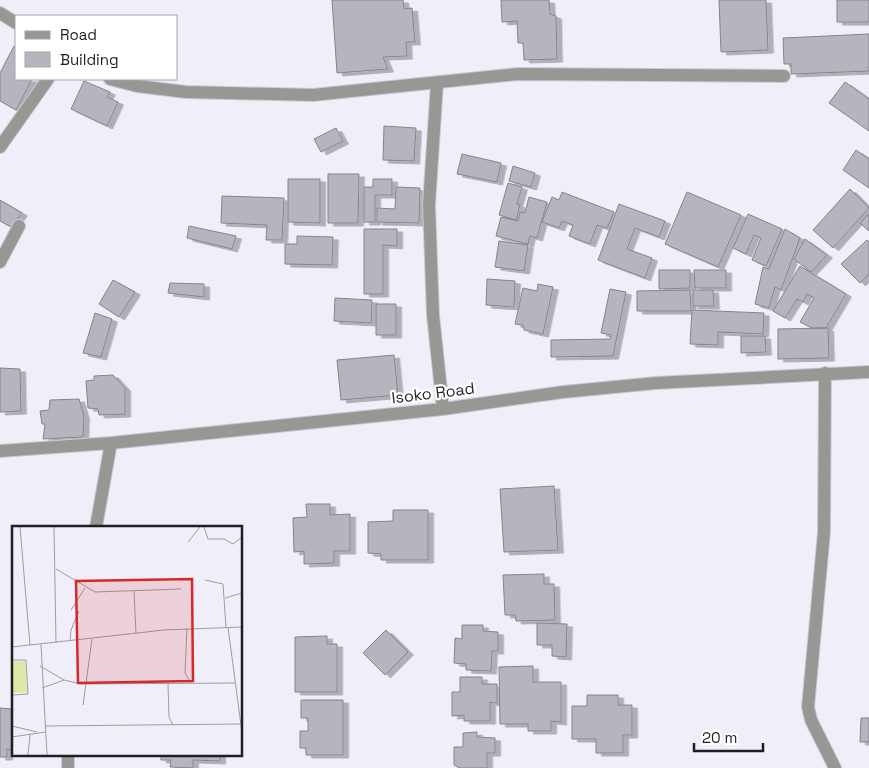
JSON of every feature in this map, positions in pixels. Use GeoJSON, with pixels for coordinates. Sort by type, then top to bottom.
{"type":"FeatureCollection","features":[{"type":"Feature","properties":{"kind":"street"},"geometry":{"type":"LineString","coordinates":[[0,13],[15,22]]}},
{"type":"Feature","properties":{"kind":"street"},"geometry":{"type":"LineString","coordinates":[[114,80],[137,86],[186,92],[314,95],[518,74],[784,76]]}},
{"type":"Feature","properties":{"kind":"street"},"geometry":{"type":"LineString","coordinates":[[0,147],[47,80]]}},
{"type":"Feature","properties":{"kind":"street"},"geometry":{"type":"LineString","coordinates":[[437,83],[429,205],[433,315],[444,409]]}},
{"type":"Feature","properties":{"kind":"street"},"geometry":{"type":"LineString","coordinates":[[0,262],[19,226]]}},
{"type":"Feature","properties":{"kind":"street","name":"Isoko Road"},"geometry":{"type":"LineString","coordinates":[[0,451],[111,443],[444,409],[562,392],[656,383],[869,372]]}},
{"type":"Feature","properties":{"kind":"street"},"geometry":{"type":"LineString","coordinates":[[826,373],[824,532],[808,707],[823,745],[835,768]]}},
{"type":"Feature","properties":{"kind":"street"},"geometry":{"type":"LineString","coordinates":[[96,526],[111,443]]}},
{"type":"Feature","properties":{"kind":"building"},"geometry":{"type":"Polygon","coordinates":[[[332,0],[403,0],[404,9],[412,8],[415,42],[406,42],[407,56],[383,57],[388,69],[337,73],[332,0]]]}},
{"type":"Feature","properties":{"kind":"building"},"geometry":{"type":"Polygon","coordinates":[[[501,0],[549,0],[550,14],[556,16],[557,59],[524,60],[523,43],[518,43],[517,21],[502,22],[501,0]]]}},
{"type":"Feature","properties":{"kind":"building"},"geometry":{"type":"Polygon","coordinates":[[[719,0],[766,0],[768,50],[721,52],[719,0]]]}},
{"type":"Feature","properties":{"kind":"building"},"geometry":{"type":"Polygon","coordinates":[[[837,0],[869,0],[869,22],[837,22],[837,0]]]}},
{"type":"Feature","properties":{"kind":"building"},"geometry":{"type":"Polygon","coordinates":[[[869,34],[869,71],[791,74],[791,64],[784,64],[783,38],[869,34]]]}},
{"type":"Feature","properties":{"kind":"building"},"geometry":{"type":"Polygon","coordinates":[[[15,46],[15,80],[31,80],[16,110],[0,101],[0,73],[15,46]]]}},
{"type":"Feature","properties":{"kind":"building"},"geometry":{"type":"Polygon","coordinates":[[[84,81],[110,92],[107,97],[118,102],[107,126],[71,109],[84,81]]]}},
{"type":"Feature","properties":{"kind":"building"},"geometry":{"type":"Polygon","coordinates":[[[845,82],[869,99],[869,131],[829,103],[845,82]]]}},
{"type":"Feature","properties":{"kind":"building"},"geometry":{"type":"Polygon","coordinates":[[[384,126],[416,128],[414,161],[383,160],[384,126]]]}},
{"type":"Feature","properties":{"kind":"building"},"geometry":{"type":"Polygon","coordinates":[[[336,128],[343,141],[321,152],[314,139],[336,128]]]}},
{"type":"Feature","properties":{"kind":"building"},"geometry":{"type":"Polygon","coordinates":[[[856,150],[869,159],[869,188],[843,170],[856,150]]]}},
{"type":"Feature","properties":{"kind":"building"},"geometry":{"type":"Polygon","coordinates":[[[462,154],[501,163],[497,182],[457,174],[462,154]]]}},
{"type":"Feature","properties":{"kind":"building"},"geometry":{"type":"Polygon","coordinates":[[[513,166],[535,173],[531,187],[509,181],[513,166]]]}},
{"type":"Feature","properties":{"kind":"building"},"geometry":{"type":"Polygon","coordinates":[[[328,174],[359,174],[358,223],[328,223],[328,174]]]}},
{"type":"Feature","properties":{"kind":"building"},"geometry":{"type":"Polygon","coordinates":[[[288,179],[320,179],[320,223],[288,222],[288,179]]]}},
{"type":"Feature","properties":{"kind":"building"},"geometry":{"type":"Polygon","coordinates":[[[373,179],[392,179],[392,195],[375,195],[375,222],[364,222],[364,187],[373,187],[373,179]]]}},
{"type":"Feature","properties":{"kind":"building"},"geometry":{"type":"Polygon","coordinates":[[[508,183],[522,187],[517,204],[520,205],[516,220],[499,215],[508,183]]]}},
{"type":"Feature","properties":{"kind":"building"},"geometry":{"type":"Polygon","coordinates":[[[396,187],[420,188],[419,223],[377,222],[377,208],[395,209],[396,187]]]}},
{"type":"Feature","properties":{"kind":"building"},"geometry":{"type":"Polygon","coordinates":[[[850,189],[869,208],[833,248],[813,230],[850,189]]]}},
{"type":"Feature","properties":{"kind":"building"},"geometry":{"type":"Polygon","coordinates":[[[562,192],[614,212],[607,228],[597,225],[590,244],[569,236],[573,225],[562,221],[559,228],[542,222],[552,197],[559,200],[562,192]]]}},
{"type":"Feature","properties":{"kind":"building"},"geometry":{"type":"Polygon","coordinates":[[[687,192],[741,215],[718,267],[665,244],[687,192]]]}},
{"type":"Feature","properties":{"kind":"building"},"geometry":{"type":"Polygon","coordinates":[[[222,196],[284,198],[282,240],[266,240],[267,225],[221,223],[222,196]]]}},
{"type":"Feature","properties":{"kind":"building"},"geometry":{"type":"Polygon","coordinates":[[[529,197],[547,202],[537,238],[530,236],[528,244],[496,236],[501,217],[518,221],[520,212],[525,213],[529,197]]]}},
{"type":"Feature","properties":{"kind":"building"},"geometry":{"type":"Polygon","coordinates":[[[0,200],[22,213],[11,227],[0,221],[0,200]]]}},
{"type":"Feature","properties":{"kind":"building"},"geometry":{"type":"Polygon","coordinates":[[[619,204],[665,221],[659,237],[635,228],[627,249],[652,258],[645,278],[598,260],[619,204]]]}},
{"type":"Feature","properties":{"kind":"building"},"geometry":{"type":"Polygon","coordinates":[[[748,214],[782,229],[766,266],[752,260],[761,238],[754,235],[746,254],[733,248],[748,214]]]}},
{"type":"Feature","properties":{"kind":"building"},"geometry":{"type":"Polygon","coordinates":[[[869,214],[869,231],[860,223],[869,214]]]}},
{"type":"Feature","properties":{"kind":"building"},"geometry":{"type":"Polygon","coordinates":[[[189,226],[236,236],[232,249],[187,238],[189,226]]]}},
{"type":"Feature","properties":{"kind":"building"},"geometry":{"type":"Polygon","coordinates":[[[364,229],[397,229],[397,246],[383,245],[383,294],[364,294],[364,229]]]}},
{"type":"Feature","properties":{"kind":"building"},"geometry":{"type":"Polygon","coordinates":[[[785,229],[800,238],[781,290],[775,287],[769,308],[755,304],[763,267],[769,269],[785,229]]]}},
{"type":"Feature","properties":{"kind":"building"},"geometry":{"type":"Polygon","coordinates":[[[297,236],[333,237],[332,265],[285,264],[285,244],[297,244],[297,236]]]}},
{"type":"Feature","properties":{"kind":"building"},"geometry":{"type":"Polygon","coordinates":[[[805,239],[827,255],[811,272],[794,259],[805,239]]]}},
{"type":"Feature","properties":{"kind":"building"},"geometry":{"type":"Polygon","coordinates":[[[867,240],[869,242],[869,274],[860,283],[841,264],[867,240]]]}},
{"type":"Feature","properties":{"kind":"building"},"geometry":{"type":"Polygon","coordinates":[[[499,241],[528,245],[524,271],[495,267],[499,241]]]}},
{"type":"Feature","properties":{"kind":"building"},"geometry":{"type":"Polygon","coordinates":[[[800,266],[846,294],[826,328],[812,328],[800,322],[814,298],[807,294],[803,302],[797,299],[785,318],[773,311],[800,266]]]}},
{"type":"Feature","properties":{"kind":"building"},"geometry":{"type":"Polygon","coordinates":[[[659,270],[690,270],[690,288],[659,289],[659,270]]]}},
{"type":"Feature","properties":{"kind":"building"},"geometry":{"type":"Polygon","coordinates":[[[694,270],[726,270],[726,288],[695,288],[694,270]]]}},
{"type":"Feature","properties":{"kind":"building"},"geometry":{"type":"Polygon","coordinates":[[[487,279],[515,281],[514,307],[486,305],[487,279]]]}},
{"type":"Feature","properties":{"kind":"building"},"geometry":{"type":"Polygon","coordinates":[[[113,280],[135,292],[119,317],[99,304],[113,280]]]}},
{"type":"Feature","properties":{"kind":"building"},"geometry":{"type":"Polygon","coordinates":[[[170,283],[204,284],[204,297],[168,293],[170,283]]]}},
{"type":"Feature","properties":{"kind":"building"},"geometry":{"type":"Polygon","coordinates":[[[538,284],[553,287],[543,334],[524,330],[523,325],[515,324],[523,288],[537,291],[538,284]]]}},
{"type":"Feature","properties":{"kind":"building"},"geometry":{"type":"Polygon","coordinates":[[[610,289],[626,292],[613,356],[551,357],[551,340],[610,339],[611,335],[601,333],[610,289]]]}},
{"type":"Feature","properties":{"kind":"building"},"geometry":{"type":"Polygon","coordinates":[[[690,290],[691,311],[637,311],[637,291],[690,290]]]}},
{"type":"Feature","properties":{"kind":"building"},"geometry":{"type":"Polygon","coordinates":[[[693,290],[713,290],[714,306],[693,306],[693,290]]]}},
{"type":"Feature","properties":{"kind":"building"},"geometry":{"type":"Polygon","coordinates":[[[335,298],[372,300],[371,323],[334,321],[335,298]]]}},
{"type":"Feature","properties":{"kind":"building"},"geometry":{"type":"Polygon","coordinates":[[[376,304],[396,304],[396,335],[376,335],[376,304]]]}},
{"type":"Feature","properties":{"kind":"building"},"geometry":{"type":"Polygon","coordinates":[[[692,310],[764,313],[763,334],[718,332],[718,345],[690,344],[692,310]]]}},
{"type":"Feature","properties":{"kind":"building"},"geometry":{"type":"Polygon","coordinates":[[[95,313],[112,319],[101,357],[83,353],[95,313]]]}},
{"type":"Feature","properties":{"kind":"building"},"geometry":{"type":"Polygon","coordinates":[[[828,328],[829,358],[778,359],[778,329],[828,328]]]}},
{"type":"Feature","properties":{"kind":"building"},"geometry":{"type":"Polygon","coordinates":[[[741,336],[765,336],[766,352],[741,353],[741,336]]]}},
{"type":"Feature","properties":{"kind":"building"},"geometry":{"type":"Polygon","coordinates":[[[394,355],[398,395],[341,400],[337,360],[394,355]]]}},
{"type":"Feature","properties":{"kind":"building"},"geometry":{"type":"Polygon","coordinates":[[[0,368],[20,369],[21,411],[0,412],[0,368]]]}},
{"type":"Feature","properties":{"kind":"building"},"geometry":{"type":"Polygon","coordinates":[[[113,375],[125,388],[125,414],[99,415],[98,409],[88,408],[86,381],[94,380],[94,376],[113,375]]]}},
{"type":"Feature","properties":{"kind":"building"},"geometry":{"type":"Polygon","coordinates":[[[79,399],[84,416],[83,437],[43,439],[45,424],[42,424],[40,411],[49,410],[50,400],[79,399]]]}},
{"type":"Feature","properties":{"kind":"building"},"geometry":{"type":"Polygon","coordinates":[[[554,486],[558,550],[504,552],[500,489],[554,486]]]}},
{"type":"Feature","properties":{"kind":"building"},"geometry":{"type":"Polygon","coordinates":[[[306,504],[330,504],[330,515],[350,514],[350,551],[334,551],[334,563],[304,564],[304,551],[294,552],[293,518],[307,517],[306,504]]]}},
{"type":"Feature","properties":{"kind":"building"},"geometry":{"type":"Polygon","coordinates":[[[393,510],[428,510],[428,560],[381,560],[381,554],[368,553],[368,522],[393,521],[393,510]]]}},
{"type":"Feature","properties":{"kind":"building"},"geometry":{"type":"Polygon","coordinates":[[[544,574],[544,584],[554,584],[555,620],[516,621],[515,615],[505,615],[503,575],[544,574]]]}},
{"type":"Feature","properties":{"kind":"building"},"geometry":{"type":"Polygon","coordinates":[[[537,623],[567,624],[566,657],[552,656],[552,645],[537,645],[537,623]]]}},
{"type":"Feature","properties":{"kind":"building"},"geometry":{"type":"Polygon","coordinates":[[[462,625],[483,625],[483,631],[498,632],[498,651],[492,651],[491,671],[466,670],[466,664],[454,663],[455,638],[462,639],[462,625]]]}},
{"type":"Feature","properties":{"kind":"building"},"geometry":{"type":"Polygon","coordinates":[[[386,630],[408,652],[385,675],[363,653],[386,630]]]}},
{"type":"Feature","properties":{"kind":"building"},"geometry":{"type":"Polygon","coordinates":[[[327,636],[327,644],[337,644],[337,692],[295,692],[295,637],[327,636]]]}},
{"type":"Feature","properties":{"kind":"building"},"geometry":{"type":"Polygon","coordinates":[[[533,666],[533,682],[561,682],[561,722],[551,721],[551,731],[528,731],[528,724],[500,724],[499,667],[533,666]]]}},
{"type":"Feature","properties":{"kind":"building"},"geometry":{"type":"Polygon","coordinates":[[[460,677],[482,677],[482,684],[497,684],[497,703],[490,702],[490,721],[464,721],[464,715],[452,716],[452,692],[460,692],[460,677]]]}},
{"type":"Feature","properties":{"kind":"building"},"geometry":{"type":"Polygon","coordinates":[[[587,695],[618,695],[618,705],[632,705],[632,735],[623,735],[623,753],[596,753],[596,739],[572,739],[572,706],[587,706],[587,695]]]}},
{"type":"Feature","properties":{"kind":"building"},"geometry":{"type":"Polygon","coordinates":[[[301,700],[343,700],[343,755],[306,755],[306,748],[300,748],[300,731],[308,731],[308,718],[301,718],[301,700]]]}},
{"type":"Feature","properties":{"kind":"building"},"geometry":{"type":"Polygon","coordinates":[[[0,708],[12,709],[12,750],[7,749],[7,757],[0,757],[0,708]]]}},
{"type":"Feature","properties":{"kind":"building"},"geometry":{"type":"Polygon","coordinates":[[[861,718],[869,718],[869,742],[860,742],[861,718]]]}},
{"type":"Feature","properties":{"kind":"building"},"geometry":{"type":"Polygon","coordinates":[[[477,732],[477,737],[495,738],[495,753],[487,753],[487,768],[459,768],[454,765],[454,747],[463,747],[463,733],[477,732]]]}},
{"type":"Feature","properties":{"kind":"building"},"geometry":{"type":"Polygon","coordinates":[[[161,756],[220,756],[220,761],[193,760],[193,768],[170,767],[171,760],[161,760],[161,756]]]}}]}
